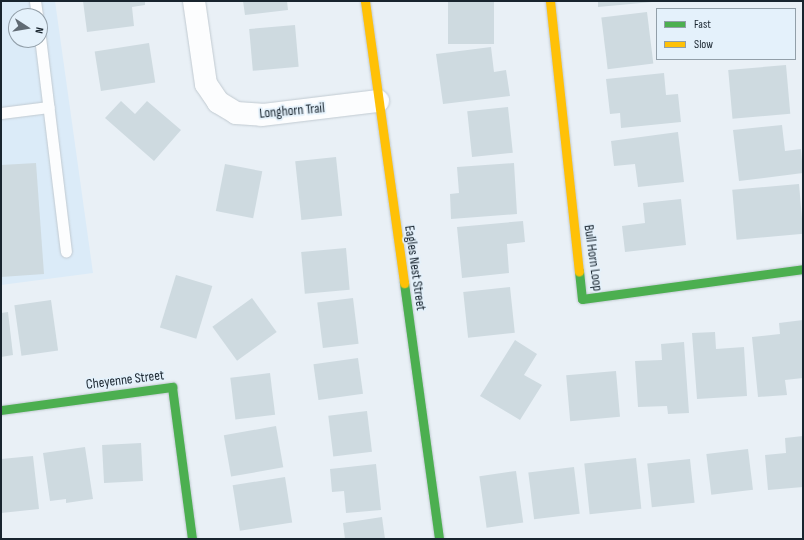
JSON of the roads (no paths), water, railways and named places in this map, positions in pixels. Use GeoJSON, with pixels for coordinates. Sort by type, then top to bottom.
{"type":"FeatureCollection","features":[{"type":"Feature","properties":{"kind":"street","name":"Longhorn Trail"},"geometry":{"type":"LineString","coordinates":[[194,1],[206,84],[218,102],[236,113],[262,115],[378,101]]}},
{"type":"Feature","properties":{"kind":"street","name":"Eagles Nest Street"},"geometry":{"type":"LineString","coordinates":[[364,1],[439,539]]}},
{"type":"Feature","properties":{"kind":"street","name":"Bull Horn Loop"},"geometry":{"type":"LineString","coordinates":[[550,1],[582,299],[803,269]]}},
{"type":"Feature","properties":{"kind":"street","name":"Cheyenne Street"},"geometry":{"type":"LineString","coordinates":[[1,410],[172,387],[192,539]]}},
{"type":"Feature","properties":{"kind":"lane"},"geometry":{"type":"LineString","coordinates":[[41,48],[66,251]]}},
{"type":"Feature","properties":{"kind":"lane"},"geometry":{"type":"LineString","coordinates":[[1,113],[49,107]]}}]}
